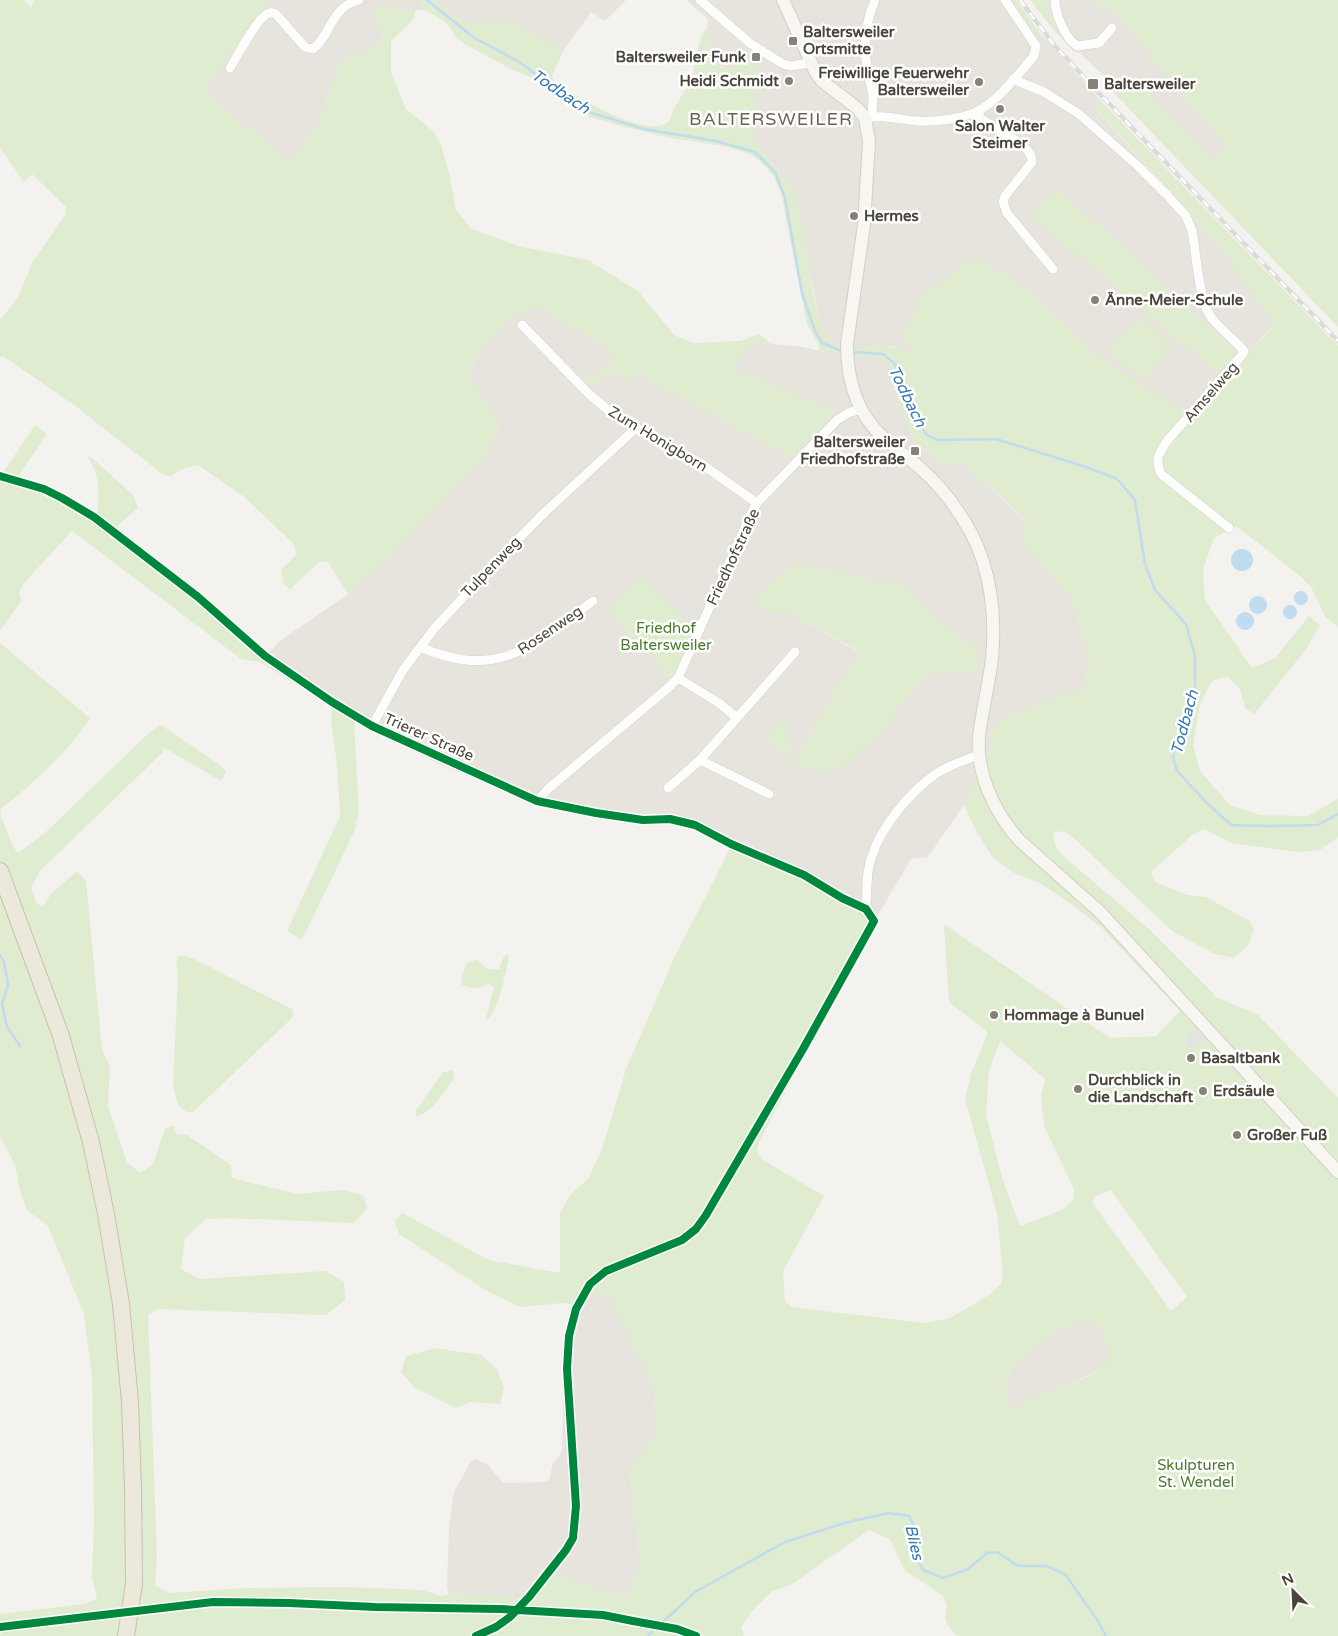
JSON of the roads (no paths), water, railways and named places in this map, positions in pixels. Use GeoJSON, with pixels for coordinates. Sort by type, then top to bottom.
{"type":"FeatureCollection","features":[{"type":"Feature","properties":{"kind":"highway"},"geometry":{"type":"LineString","coordinates":[[0,871],[63,1046],[91,1142],[121,1304],[130,1402],[134,1488],[134,1584],[126,1636]]}},
{"type":"Feature","properties":{"kind":"main road"},"geometry":{"type":"LineString","coordinates":[[783,0],[810,63],[822,82],[868,118],[869,141],[864,225],[847,344],[849,377],[860,409],[871,426],[921,468],[942,490],[972,535],[982,560],[990,588],[994,632],[992,659],[979,738],[979,755],[990,795],[1008,828],[1034,854],[1100,912],[1338,1172]]}},
{"type":"Feature","properties":{"kind":"street"},"geometry":{"type":"LineString","coordinates":[[230,68],[257,25],[270,12],[275,13],[305,46],[313,49],[320,42],[335,16],[351,2],[359,0]]}},
{"type":"Feature","properties":{"kind":"street"},"geometry":{"type":"LineString","coordinates":[[700,0],[751,44],[783,64],[790,66],[810,63]]}},
{"type":"Feature","properties":{"kind":"street"},"geometry":{"type":"LineString","coordinates":[[875,0],[866,28],[865,54],[874,96],[868,118],[884,116],[909,121],[949,118],[977,112],[1000,94],[1034,56],[1036,46],[1005,0]]}},
{"type":"Feature","properties":{"kind":"street"},"geometry":{"type":"LineString","coordinates":[[1055,0],[1058,18],[1070,40],[1076,46],[1099,42],[1112,28]]}},
{"type":"Feature","properties":{"kind":"street","name":"Amselweg"},"geometry":{"type":"LineString","coordinates":[[1013,79],[1044,92],[1079,114],[1139,167],[1167,195],[1189,222],[1204,303],[1216,324],[1244,351],[1167,441],[1157,455],[1158,466],[1161,474],[1229,528]]}},
{"type":"Feature","properties":{"kind":"street"},"geometry":{"type":"LineString","coordinates":[[977,112],[981,118],[1028,150],[1032,157],[1032,162],[1005,196],[1003,202],[1007,213],[1053,269]]}},
{"type":"Feature","properties":{"kind":"street","name":"Zum Honigborn"},"geometry":{"type":"LineString","coordinates":[[522,325],[588,393],[615,416],[700,463],[757,503]]}},
{"type":"Feature","properties":{"kind":"street","name":"Friedhofstraße"},"geometry":{"type":"LineString","coordinates":[[537,800],[678,678],[757,503],[837,420],[848,413],[860,409]]}},
{"type":"Feature","properties":{"kind":"street","name":"Tulpenweg"},"geometry":{"type":"LineString","coordinates":[[372,726],[403,670],[434,628],[544,513],[636,428]]}},
{"type":"Feature","properties":{"kind":"street","name":"Rosenweg"},"geometry":{"type":"LineString","coordinates":[[420,647],[450,658],[488,661],[505,657],[521,652],[534,644],[593,600]]}},
{"type":"Feature","properties":{"kind":"street"},"geometry":{"type":"LineString","coordinates":[[668,788],[700,760],[795,652]]}},
{"type":"Feature","properties":{"kind":"street","name":"Trierer Straße"},"geometry":{"type":"LineString","coordinates":[[265,656],[332,702],[372,726],[537,800],[596,813]]}},
{"type":"Feature","properties":{"kind":"street"},"geometry":{"type":"LineString","coordinates":[[678,678],[719,703],[736,717]]}},
{"type":"Feature","properties":{"kind":"street"},"geometry":{"type":"LineString","coordinates":[[866,909],[868,869],[872,855],[898,810],[912,795],[938,773],[954,764],[979,755]]}},
{"type":"Feature","properties":{"kind":"street"},"geometry":{"type":"LineString","coordinates":[[700,760],[768,794]]}},
{"type":"Feature","properties":{"kind":"water"},"geometry":{"type":"Polygon","coordinates":[[[1242,549],[1250,552],[1253,560],[1250,568],[1242,571],[1234,568],[1231,560],[1234,552],[1242,549]]]}},
{"type":"Feature","properties":{"kind":"water"},"geometry":{"type":"Polygon","coordinates":[[[1298,591],[1304,591],[1308,598],[1304,605],[1298,605],[1294,601],[1294,595],[1298,591]]]}},
{"type":"Feature","properties":{"kind":"water"},"geometry":{"type":"Polygon","coordinates":[[[1258,596],[1264,599],[1267,605],[1264,611],[1258,614],[1252,611],[1249,605],[1252,599],[1258,596]]]}},
{"type":"Feature","properties":{"kind":"water"},"geometry":{"type":"Polygon","coordinates":[[[1287,605],[1293,605],[1297,612],[1293,619],[1287,619],[1283,615],[1283,609],[1287,605]]]}},
{"type":"Feature","properties":{"kind":"water"},"geometry":{"type":"Polygon","coordinates":[[[1245,612],[1251,615],[1254,621],[1251,627],[1245,630],[1239,627],[1236,621],[1239,615],[1245,612]]]}},
{"type":"Feature","properties":{"kind":"waterway","name":"Todbach"},"geometry":{"type":"LineString","coordinates":[[427,0],[473,37],[521,63],[568,100],[589,112],[644,129],[716,141],[755,152],[775,172],[785,198],[802,293],[815,331],[822,343],[844,352]]}},
{"type":"Feature","properties":{"kind":"waterway","name":"Todbach"},"geometry":{"type":"LineString","coordinates":[[852,352],[883,354],[894,363],[907,387],[915,418],[927,435],[937,440],[996,439],[1086,467],[1117,479],[1135,500],[1145,564],[1155,590],[1186,624],[1195,656],[1195,686],[1173,757],[1177,771],[1231,825],[1318,825],[1338,814]]}},
{"type":"Feature","properties":{"kind":"waterway"},"geometry":{"type":"LineString","coordinates":[[0,955],[4,962],[8,985],[2,1004],[7,1027],[20,1046]]}},
{"type":"Feature","properties":{"kind":"waterway","name":"Blies"},"geometry":{"type":"LineString","coordinates":[[648,1636],[695,1592],[785,1542],[848,1522],[889,1513],[909,1516],[916,1530],[915,1553],[923,1570],[943,1578],[968,1569],[987,1553],[997,1552],[1018,1566],[1046,1566],[1065,1574],[1098,1621],[1106,1636]]}},
{"type":"Feature","properties":{"kind":"railway"},"geometry":{"type":"LineString","coordinates":[[1020,0],[1054,45],[1094,88],[1338,341]]}},
{"type":"Feature","properties":{"kind":"place","name":"Baltersweiler Ortsmitte"},"geometry":{"type":"Point","coordinates":[793,41]}},
{"type":"Feature","properties":{"kind":"place","name":"Baltersweiler Funk"},"geometry":{"type":"Point","coordinates":[756,57]}},
{"type":"Feature","properties":{"kind":"place","name":"Heidi Schmidt"},"geometry":{"type":"Point","coordinates":[789,81]}},
{"type":"Feature","properties":{"kind":"place","name":"Freiwillige Feuerwehr Baltersweiler"},"geometry":{"type":"Point","coordinates":[979,82]}},
{"type":"Feature","properties":{"kind":"place","name":"Baltersweiler"},"geometry":{"type":"Point","coordinates":[1093,84]}},
{"type":"Feature","properties":{"kind":"place","name":"Salon Walter Steimer"},"geometry":{"type":"Point","coordinates":[1000,109]}},
{"type":"Feature","properties":{"kind":"place","name":"Hermes"},"geometry":{"type":"Point","coordinates":[854,216]}},
{"type":"Feature","properties":{"kind":"place","name":"Änne-Meier-Schule"},"geometry":{"type":"Point","coordinates":[1095,300]}},
{"type":"Feature","properties":{"kind":"place","name":"Baltersweiler Friedhofstraße"},"geometry":{"type":"Point","coordinates":[915,451]}},
{"type":"Feature","properties":{"kind":"place","name":"Hommage à Bunuel"},"geometry":{"type":"Point","coordinates":[994,1015]}},
{"type":"Feature","properties":{"kind":"place","name":"Basaltbank"},"geometry":{"type":"Point","coordinates":[1191,1058]}},
{"type":"Feature","properties":{"kind":"place","name":"Durchblick in die Landschaft"},"geometry":{"type":"Point","coordinates":[1078,1089]}},
{"type":"Feature","properties":{"kind":"place","name":"Erdsäule"},"geometry":{"type":"Point","coordinates":[1203,1091]}},
{"type":"Feature","properties":{"kind":"place","name":"Großer Fuß"},"geometry":{"type":"Point","coordinates":[1237,1135]}},
{"type":"Feature","properties":{"kind":"district","name":"BALTERSWEILER"},"geometry":{"type":"Point","coordinates":[771,119]}},
{"type":"Feature","properties":{"kind":"park label","name":"Friedhof Baltersweiler"},"geometry":{"type":"Point","coordinates":[666,636]}},
{"type":"Feature","properties":{"kind":"park label","name":"Skulpturen St. Wendel"},"geometry":{"type":"Point","coordinates":[1196,1474]}}]}
